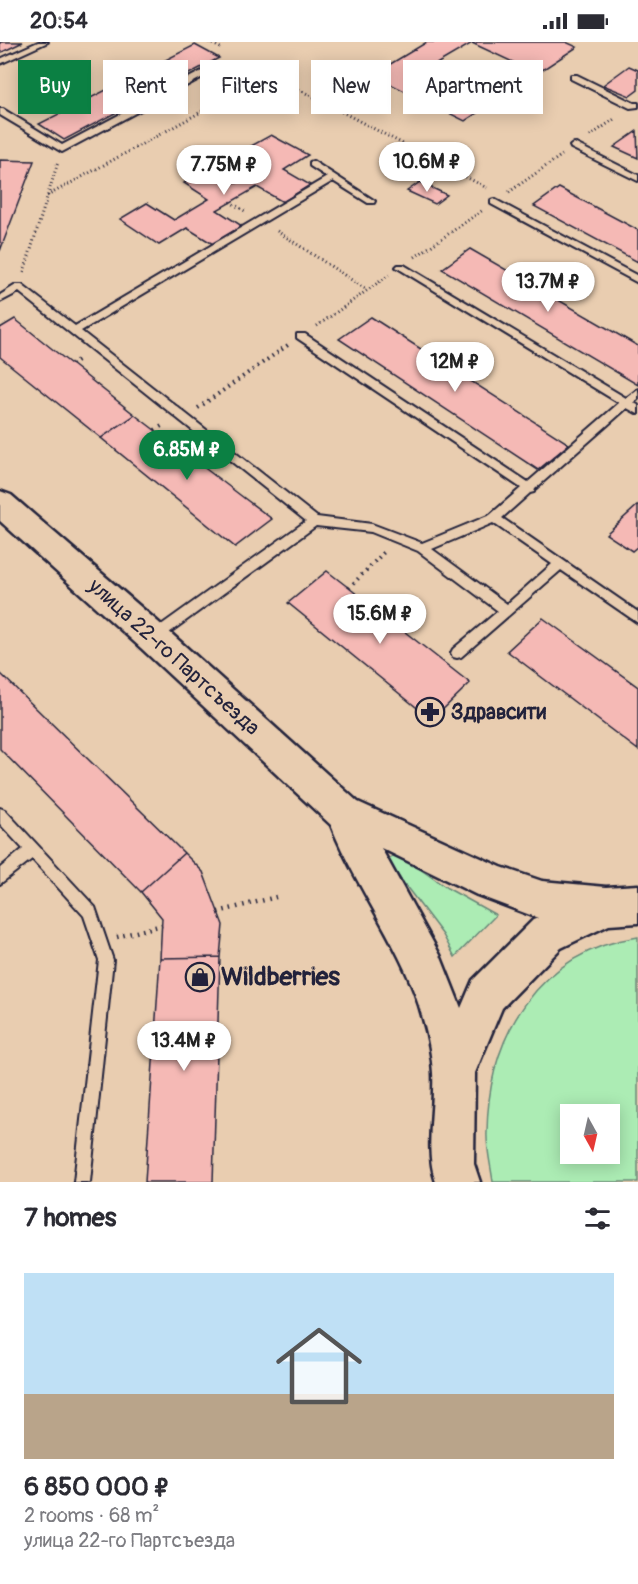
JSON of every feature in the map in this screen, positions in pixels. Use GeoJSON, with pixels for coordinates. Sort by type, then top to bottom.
{"type":"FeatureCollection","features":[{"type":"Feature","properties":{"kind":"street","name":"улица 22-го Партсъезда"},"geometry":{"type":"LineString","coordinates":[[0,503],[153,638],[345,814],[371,824],[496,885],[545,901],[622,905]]}},
{"type":"Feature","properties":{"kind":"street","name":"улица 22-го Партсъезда"},"geometry":{"type":"LineString","coordinates":[[345,814],[354,836],[426,969],[444,1019],[454,1073]]}},
{"type":"Feature","properties":{"kind":"street"},"geometry":{"type":"LineString","coordinates":[[454,1176],[454,1073],[487,994],[547,933],[622,905]]}},
{"type":"Feature","properties":{"kind":"lane"},"geometry":{"type":"LineString","coordinates":[[0,62],[44,42]]}},
{"type":"Feature","properties":{"kind":"lane"},"geometry":{"type":"LineString","coordinates":[[0,111],[62,149],[200,76]]}},
{"type":"Feature","properties":{"kind":"lane"},"geometry":{"type":"LineString","coordinates":[[574,77],[633,106],[638,105]]}},
{"type":"Feature","properties":{"kind":"lane"},"geometry":{"type":"LineString","coordinates":[[574,146],[638,178]]}},
{"type":"Feature","properties":{"kind":"lane"},"geometry":{"type":"LineString","coordinates":[[313,164],[371,201]]}},
{"type":"Feature","properties":{"kind":"lane"},"geometry":{"type":"LineString","coordinates":[[74,331],[333,177]]}},
{"type":"Feature","properties":{"kind":"lane"},"geometry":{"type":"LineString","coordinates":[[494,202],[638,280]]}},
{"type":"Feature","properties":{"kind":"lane"},"geometry":{"type":"LineString","coordinates":[[401,267],[638,410]]}},
{"type":"Feature","properties":{"kind":"lane"},"geometry":{"type":"LineString","coordinates":[[0,299],[19,287],[314,521],[372,528],[423,548],[507,611]]}},
{"type":"Feature","properties":{"kind":"lane"},"geometry":{"type":"LineString","coordinates":[[301,336],[530,489]]}},
{"type":"Feature","properties":{"kind":"lane"},"geometry":{"type":"LineString","coordinates":[[423,548],[494,518],[638,393]]}},
{"type":"Feature","properties":{"kind":"lane"},"geometry":{"type":"LineString","coordinates":[[494,518],[638,618]]}},
{"type":"Feature","properties":{"kind":"lane"},"geometry":{"type":"LineString","coordinates":[[153,638],[314,521]]}},
{"type":"Feature","properties":{"kind":"lane"},"geometry":{"type":"LineString","coordinates":[[458,653],[559,565]]}},
{"type":"Feature","properties":{"kind":"lane"},"geometry":{"type":"LineString","coordinates":[[0,814],[90,912],[106,960],[82,1182]]}},
{"type":"Feature","properties":{"kind":"lane"},"geometry":{"type":"LineString","coordinates":[[0,877],[33,850]]}},
{"type":"Feature","properties":{"kind":"path"},"geometry":{"type":"LineString","coordinates":[[209,42],[227,52]]}},
{"type":"Feature","properties":{"kind":"path"},"geometry":{"type":"LineString","coordinates":[[299,89],[492,191]]}},
{"type":"Feature","properties":{"kind":"path"},"geometry":{"type":"LineString","coordinates":[[47,196],[200,113]]}},
{"type":"Feature","properties":{"kind":"path"},"geometry":{"type":"LineString","coordinates":[[19,287],[62,149]]}},
{"type":"Feature","properties":{"kind":"path"},"geometry":{"type":"LineString","coordinates":[[230,202],[367,290]]}},
{"type":"Feature","properties":{"kind":"path"},"geometry":{"type":"LineString","coordinates":[[349,588],[397,538]]}},
{"type":"Feature","properties":{"kind":"path"},"geometry":{"type":"LineString","coordinates":[[218,912],[276,897]]}},
{"type":"Feature","properties":{"kind":"path"},"geometry":{"type":"LineString","coordinates":[[114,938],[162,925]]}},
{"type":"Feature","properties":{"kind":"green space"},"geometry":{"type":"Polygon","coordinates":[[[396,852],[447,888],[496,915],[455,957],[443,935],[387,861],[396,852]]]}},
{"type":"Feature","properties":{"kind":"green space"},"geometry":{"type":"Polygon","coordinates":[[[638,937],[638,1182],[493,1182],[487,1138],[490,1097],[497,1063],[509,1032],[525,1004],[547,980],[572,960],[603,946],[638,937]]]}},
{"type":"Feature","properties":{"kind":"building"},"geometry":{"type":"Polygon","coordinates":[[[0,42],[23,42],[0,53],[0,42]]]}},
{"type":"Feature","properties":{"kind":"building"},"geometry":{"type":"Polygon","coordinates":[[[427,42],[566,42],[577,47],[543,69],[543,60],[509,60],[472,43],[443,60],[403,60],[403,90],[391,84],[391,64],[427,42]]]}},
{"type":"Feature","properties":{"kind":"building"},"geometry":{"type":"Polygon","coordinates":[[[195,45],[219,58],[200,60],[200,68],[188,74],[188,60],[165,60],[195,45]]]}},
{"type":"Feature","properties":{"kind":"building"},"geometry":{"type":"Polygon","coordinates":[[[629,66],[638,70],[638,90],[630,96],[603,85],[629,66]]]}},
{"type":"Feature","properties":{"kind":"building"},"geometry":{"type":"Polygon","coordinates":[[[103,92],[103,114],[113,114],[64,140],[39,124],[59,114],[91,114],[91,98],[103,92]]]}},
{"type":"Feature","properties":{"kind":"building"},"geometry":{"type":"Polygon","coordinates":[[[451,114],[476,114],[465,121],[451,114]]]}},
{"type":"Feature","properties":{"kind":"building"},"geometry":{"type":"Polygon","coordinates":[[[637,131],[638,158],[614,147],[637,131]]]}},
{"type":"Feature","properties":{"kind":"building"},"geometry":{"type":"Polygon","coordinates":[[[271,135],[308,155],[284,170],[310,185],[283,202],[257,187],[217,210],[242,226],[213,244],[187,228],[159,245],[120,219],[147,203],[174,220],[209,199],[184,183],[211,167],[237,183],[270,163],[246,149],[271,135]]]}},
{"type":"Feature","properties":{"kind":"building"},"geometry":{"type":"Polygon","coordinates":[[[0,160],[34,161],[0,251],[0,160]]]}},
{"type":"Feature","properties":{"kind":"building"},"geometry":{"type":"Polygon","coordinates":[[[420,182],[447,195],[435,204],[407,191],[420,182]]]}},
{"type":"Feature","properties":{"kind":"building"},"geometry":{"type":"Polygon","coordinates":[[[559,188],[638,230],[638,262],[534,206],[559,188]]]}},
{"type":"Feature","properties":{"kind":"building"},"geometry":{"type":"Polygon","coordinates":[[[470,249],[638,346],[638,385],[442,269],[470,249]]]}},
{"type":"Feature","properties":{"kind":"building"},"geometry":{"type":"Polygon","coordinates":[[[371,317],[569,444],[538,470],[339,339],[371,317]]]}},
{"type":"Feature","properties":{"kind":"building"},"geometry":{"type":"Polygon","coordinates":[[[15,319],[135,415],[101,438],[0,357],[0,328],[15,319]]]}},
{"type":"Feature","properties":{"kind":"building"},"geometry":{"type":"Polygon","coordinates":[[[135,415],[272,519],[235,547],[101,438],[135,415]]]}},
{"type":"Feature","properties":{"kind":"building"},"geometry":{"type":"Polygon","coordinates":[[[638,505],[638,546],[632,551],[606,534],[638,505]]]}},
{"type":"Feature","properties":{"kind":"building"},"geometry":{"type":"Polygon","coordinates":[[[327,571],[470,683],[432,720],[288,603],[327,571]]]}},
{"type":"Feature","properties":{"kind":"building"},"geometry":{"type":"Polygon","coordinates":[[[543,618],[638,687],[638,750],[507,651],[543,618]]]}},
{"type":"Feature","properties":{"kind":"building"},"geometry":{"type":"Polygon","coordinates":[[[0,673],[184,853],[141,892],[0,749],[0,673]]]}},
{"type":"Feature","properties":{"kind":"building"},"geometry":{"type":"Polygon","coordinates":[[[184,853],[203,872],[223,925],[220,957],[160,958],[162,918],[141,892],[184,853]]]}},
{"type":"Feature","properties":{"kind":"building"},"geometry":{"type":"Polygon","coordinates":[[[220,957],[213,1182],[145,1182],[160,958],[220,957]]]}},
{"type":"Feature","properties":{"kind":"place","name":"Здравсити"},"geometry":{"type":"Point","coordinates":[430,712]}},
{"type":"Feature","properties":{"kind":"place","name":"Wildberries"},"geometry":{"type":"Point","coordinates":[200,977]}}]}
